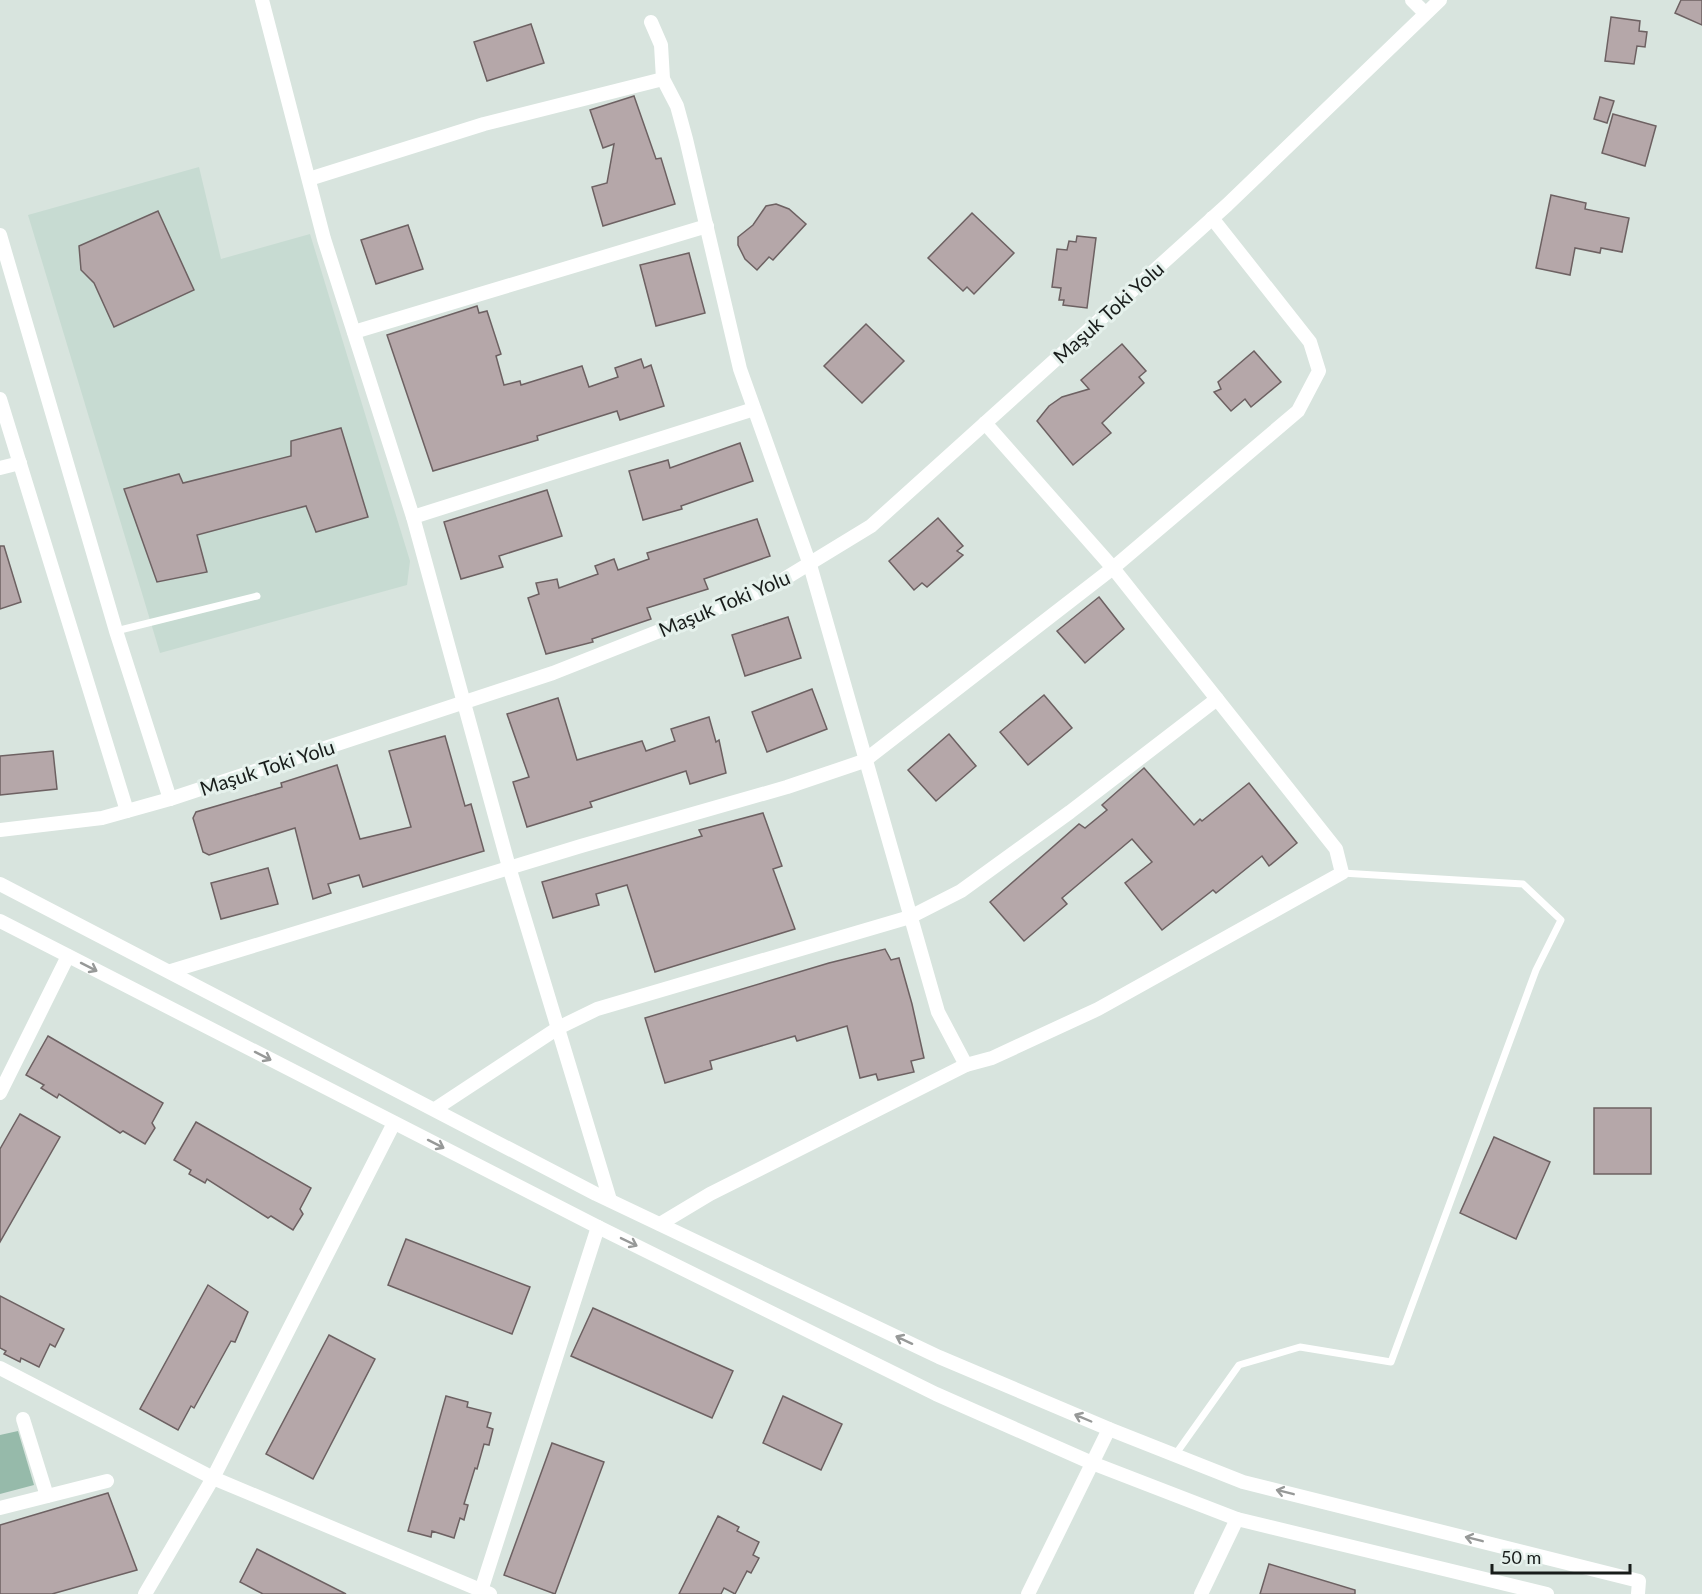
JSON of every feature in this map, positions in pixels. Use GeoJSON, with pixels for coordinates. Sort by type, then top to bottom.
{"type":"FeatureCollection","features":[{"type":"Feature","properties":{"kind":"street"},"geometry":{"type":"LineString","coordinates":[[262,0],[309,179],[354,332],[413,517],[509,867],[610,1200]]}},
{"type":"Feature","properties":{"kind":"street"},"geometry":{"type":"LineString","coordinates":[[1412,0],[1425,13]]}},
{"type":"Feature","properties":{"kind":"street","name":"Maşuk Toki Yolu"},"geometry":{"type":"LineString","coordinates":[[0,830],[102,818],[170,799],[553,673],[771,586],[810,565],[871,526],[1212,218],[1440,0]]}},
{"type":"Feature","properties":{"kind":"street"},"geometry":{"type":"LineString","coordinates":[[651,22],[661,45],[663,79],[677,106],[741,369],[810,565],[864,761],[938,1012],[966,1065]]}},
{"type":"Feature","properties":{"kind":"street"},"geometry":{"type":"LineString","coordinates":[[309,179],[484,124],[663,79]]}},
{"type":"Feature","properties":{"kind":"street"},"geometry":{"type":"LineString","coordinates":[[171,971],[509,867],[787,788],[864,761],[1113,568],[1298,411],[1319,371],[1310,342],[1212,218]]}},
{"type":"Feature","properties":{"kind":"street"},"geometry":{"type":"LineString","coordinates":[[354,332],[707,226]]}},
{"type":"Feature","properties":{"kind":"street"},"geometry":{"type":"LineString","coordinates":[[0,235],[116,631],[170,799]]}},
{"type":"Feature","properties":{"kind":"street"},"geometry":{"type":"LineString","coordinates":[[0,399],[127,811]]}},
{"type":"Feature","properties":{"kind":"street"},"geometry":{"type":"LineString","coordinates":[[413,517],[754,409]]}},
{"type":"Feature","properties":{"kind":"street"},"geometry":{"type":"LineString","coordinates":[[660,1224],[710,1194],[966,1065],[992,1058],[1098,1009],[1342,873],[1336,849],[1217,699],[1113,568],[985,423]]}},
{"type":"Feature","properties":{"kind":"street"},"geometry":{"type":"LineString","coordinates":[[0,468],[20,463]]}},
{"type":"Feature","properties":{"kind":"street"},"geometry":{"type":"LineString","coordinates":[[435,1109],[558,1028],[597,1009],[910,917],[961,891],[1070,812],[1217,699]]}},
{"type":"Feature","properties":{"kind":"street"},"geometry":{"type":"LineString","coordinates":[[0,884],[610,1200],[939,1357],[1109,1429],[1243,1482],[1640,1581],[1638,1594]]}},
{"type":"Feature","properties":{"kind":"street"},"geometry":{"type":"LineString","coordinates":[[0,921],[598,1227],[936,1394],[1092,1463],[1237,1519],[1547,1594]]}},
{"type":"Feature","properties":{"kind":"street"},"geometry":{"type":"LineString","coordinates":[[0,1093],[68,956]]}},
{"type":"Feature","properties":{"kind":"street"},"geometry":{"type":"LineString","coordinates":[[145,1594],[213,1478],[394,1123]]}},
{"type":"Feature","properties":{"kind":"street"},"geometry":{"type":"LineString","coordinates":[[0,1368],[213,1478],[484,1593],[598,1227]]}},
{"type":"Feature","properties":{"kind":"street"},"geometry":{"type":"LineString","coordinates":[[23,1419],[47,1496]]}},
{"type":"Feature","properties":{"kind":"street"},"geometry":{"type":"LineString","coordinates":[[1028,1594],[1109,1429]]}},
{"type":"Feature","properties":{"kind":"street"},"geometry":{"type":"LineString","coordinates":[[0,1508],[107,1480]]}},
{"type":"Feature","properties":{"kind":"street"},"geometry":{"type":"LineString","coordinates":[[1201,1594],[1237,1519]]}},
{"type":"Feature","properties":{"kind":"lane"},"geometry":{"type":"LineString","coordinates":[[116,631],[257,596]]}},
{"type":"Feature","properties":{"kind":"lane"},"geometry":{"type":"LineString","coordinates":[[1175,1455],[1239,1365],[1300,1347],[1391,1362],[1536,970],[1561,920],[1523,884],[1342,873]]}},
{"type":"Feature","properties":{"kind":"shaded area"},"geometry":{"type":"Polygon","coordinates":[[[199,167],[221,259],[310,234],[410,561],[407,585],[160,653],[28,215],[199,167]]]}},
{"type":"Feature","properties":{"kind":"green space"},"geometry":{"type":"Polygon","coordinates":[[[18,1431],[34,1485],[0,1494],[0,1435],[18,1431]]]}},
{"type":"Feature","properties":{"kind":"building"},"geometry":{"type":"Polygon","coordinates":[[[1681,0],[1702,0],[1702,25],[1675,13],[1681,0]]]}},
{"type":"Feature","properties":{"kind":"building"},"geometry":{"type":"Polygon","coordinates":[[[1611,17],[1640,21],[1639,31],[1647,32],[1645,47],[1637,46],[1634,64],[1605,61],[1611,17]]]}},
{"type":"Feature","properties":{"kind":"building"},"geometry":{"type":"Polygon","coordinates":[[[531,24],[544,63],[487,81],[474,42],[531,24]]]}},
{"type":"Feature","properties":{"kind":"building"},"geometry":{"type":"Polygon","coordinates":[[[634,96],[656,159],[661,158],[675,204],[603,226],[592,187],[607,183],[614,144],[603,148],[590,110],[634,96]]]}},
{"type":"Feature","properties":{"kind":"building"},"geometry":{"type":"Polygon","coordinates":[[[1600,97],[1614,101],[1607,123],[1594,119],[1600,97]]]}},
{"type":"Feature","properties":{"kind":"building"},"geometry":{"type":"Polygon","coordinates":[[[1613,114],[1656,126],[1645,166],[1602,153],[1613,114]]]}},
{"type":"Feature","properties":{"kind":"building"},"geometry":{"type":"Polygon","coordinates":[[[1551,195],[1586,203],[1585,209],[1629,218],[1622,252],[1601,248],[1600,253],[1575,248],[1570,275],[1536,268],[1551,195]]]}},
{"type":"Feature","properties":{"kind":"building"},"geometry":{"type":"Polygon","coordinates":[[[776,204],[789,209],[806,224],[773,260],[769,257],[757,270],[745,259],[738,245],[738,237],[753,225],[766,206],[776,204]]]}},
{"type":"Feature","properties":{"kind":"building"},"geometry":{"type":"Polygon","coordinates":[[[158,211],[194,290],[114,327],[94,283],[81,270],[79,246],[158,211]]]}},
{"type":"Feature","properties":{"kind":"building"},"geometry":{"type":"Polygon","coordinates":[[[972,213],[1014,253],[974,294],[967,287],[963,291],[928,258],[972,213]]]}},
{"type":"Feature","properties":{"kind":"building"},"geometry":{"type":"Polygon","coordinates":[[[408,225],[423,269],[376,284],[361,240],[408,225]]]}},
{"type":"Feature","properties":{"kind":"building"},"geometry":{"type":"Polygon","coordinates":[[[1077,236],[1096,238],[1087,308],[1063,305],[1064,300],[1059,300],[1061,288],[1052,287],[1057,249],[1067,250],[1069,241],[1076,242],[1077,236]]]}},
{"type":"Feature","properties":{"kind":"building"},"geometry":{"type":"Polygon","coordinates":[[[689,253],[705,313],[656,326],[640,265],[689,253]]]}},
{"type":"Feature","properties":{"kind":"building"},"geometry":{"type":"Polygon","coordinates":[[[477,306],[479,313],[487,311],[501,354],[496,356],[504,385],[520,381],[521,385],[582,366],[589,387],[618,377],[615,368],[641,359],[644,368],[651,365],[664,406],[620,420],[617,411],[537,436],[538,440],[433,471],[387,335],[477,306]]]}},
{"type":"Feature","properties":{"kind":"building"},"geometry":{"type":"Polygon","coordinates":[[[866,324],[904,361],[862,403],[824,366],[866,324]]]}},
{"type":"Feature","properties":{"kind":"building"},"geometry":{"type":"Polygon","coordinates":[[[1122,344],[1146,371],[1139,377],[1144,383],[1102,423],[1111,433],[1073,465],[1037,421],[1049,406],[1062,397],[1089,389],[1081,380],[1122,344]]]}},
{"type":"Feature","properties":{"kind":"building"},"geometry":{"type":"Polygon","coordinates":[[[1254,351],[1281,382],[1251,407],[1245,399],[1231,411],[1214,392],[1221,389],[1218,382],[1254,351]]]}},
{"type":"Feature","properties":{"kind":"building"},"geometry":{"type":"Polygon","coordinates":[[[341,428],[368,517],[316,532],[306,506],[197,535],[207,572],[157,582],[124,489],[179,474],[183,483],[291,456],[291,441],[341,428]]]}},
{"type":"Feature","properties":{"kind":"building"},"geometry":{"type":"Polygon","coordinates":[[[740,443],[753,481],[681,506],[682,509],[643,520],[629,471],[668,460],[670,468],[740,443]]]}},
{"type":"Feature","properties":{"kind":"building"},"geometry":{"type":"Polygon","coordinates":[[[547,490],[562,536],[499,556],[503,567],[461,579],[444,522],[547,490]]]}},
{"type":"Feature","properties":{"kind":"building"},"geometry":{"type":"Polygon","coordinates":[[[938,518],[963,546],[957,551],[963,555],[927,587],[922,583],[914,590],[889,561],[938,518]]]}},
{"type":"Feature","properties":{"kind":"building"},"geometry":{"type":"Polygon","coordinates":[[[757,519],[770,556],[704,579],[708,589],[647,608],[651,619],[592,639],[593,642],[546,654],[528,598],[539,594],[536,583],[557,579],[559,588],[598,574],[595,566],[614,559],[618,570],[649,559],[647,553],[757,519]]]}},
{"type":"Feature","properties":{"kind":"building"},"geometry":{"type":"Polygon","coordinates":[[[0,546],[4,546],[21,602],[0,609],[0,546]]]}},
{"type":"Feature","properties":{"kind":"building"},"geometry":{"type":"Polygon","coordinates":[[[1099,597],[1124,629],[1085,663],[1057,631],[1099,597]]]}},
{"type":"Feature","properties":{"kind":"building"},"geometry":{"type":"Polygon","coordinates":[[[788,617],[801,658],[745,676],[732,635],[788,617]]]}},
{"type":"Feature","properties":{"kind":"building"},"geometry":{"type":"Polygon","coordinates":[[[812,689],[827,729],[767,752],[752,712],[812,689]]]}},
{"type":"Feature","properties":{"kind":"building"},"geometry":{"type":"Polygon","coordinates":[[[1044,695],[1072,728],[1028,765],[1000,732],[1044,695]]]}},
{"type":"Feature","properties":{"kind":"building"},"geometry":{"type":"Polygon","coordinates":[[[558,698],[577,760],[642,741],[646,751],[675,741],[671,729],[709,717],[716,742],[719,740],[726,773],[690,784],[686,771],[590,802],[592,807],[527,827],[513,782],[529,777],[507,714],[558,698]]]}},
{"type":"Feature","properties":{"kind":"building"},"geometry":{"type":"Polygon","coordinates":[[[949,734],[976,766],[936,801],[908,770],[949,734]]]}},
{"type":"Feature","properties":{"kind":"building"},"geometry":{"type":"Polygon","coordinates":[[[445,736],[465,806],[471,804],[484,851],[363,887],[359,875],[328,884],[331,893],[313,899],[295,828],[209,855],[203,852],[193,818],[196,812],[282,787],[281,783],[337,765],[360,839],[411,827],[389,751],[445,736]]]}},
{"type":"Feature","properties":{"kind":"building"},"geometry":{"type":"Polygon","coordinates":[[[53,751],[57,789],[0,795],[0,756],[53,751]]]}},
{"type":"Feature","properties":{"kind":"building"},"geometry":{"type":"Polygon","coordinates":[[[1144,768],[1194,825],[1249,783],[1297,843],[1269,866],[1262,856],[1216,893],[1213,890],[1162,930],[1125,883],[1152,862],[1132,839],[1062,898],[1067,904],[1024,941],[990,902],[1079,824],[1085,828],[1107,810],[1102,805],[1144,768]]]}},
{"type":"Feature","properties":{"kind":"building"},"geometry":{"type":"Polygon","coordinates":[[[763,813],[782,866],[773,869],[795,929],[655,972],[627,885],[596,894],[599,905],[553,918],[542,882],[702,836],[699,830],[763,813]]]}},
{"type":"Feature","properties":{"kind":"building"},"geometry":{"type":"Polygon","coordinates":[[[268,868],[278,904],[221,919],[211,883],[268,868]]]}},
{"type":"Feature","properties":{"kind":"building"},"geometry":{"type":"Polygon","coordinates":[[[885,949],[891,960],[899,958],[912,1004],[924,1058],[911,1061],[914,1072],[878,1080],[876,1074],[860,1078],[847,1026],[797,1041],[795,1036],[710,1061],[712,1069],[665,1083],[645,1018],[829,963],[885,949]]]}},
{"type":"Feature","properties":{"kind":"building"},"geometry":{"type":"Polygon","coordinates":[[[48,1036],[163,1103],[152,1123],[155,1128],[145,1144],[123,1131],[120,1133],[59,1094],[57,1098],[41,1088],[44,1085],[26,1075],[48,1036]]]}},
{"type":"Feature","properties":{"kind":"building"},"geometry":{"type":"Polygon","coordinates":[[[1594,1108],[1651,1108],[1651,1174],[1594,1174],[1594,1108]]]}},
{"type":"Feature","properties":{"kind":"building"},"geometry":{"type":"Polygon","coordinates":[[[20,1114],[60,1137],[0,1242],[0,1149],[20,1114]]]}},
{"type":"Feature","properties":{"kind":"building"},"geometry":{"type":"Polygon","coordinates":[[[196,1122],[311,1188],[300,1209],[303,1214],[293,1230],[271,1216],[268,1218],[207,1179],[205,1183],[189,1174],[191,1170],[174,1160],[196,1122]]]}},
{"type":"Feature","properties":{"kind":"building"},"geometry":{"type":"Polygon","coordinates":[[[1494,1137],[1550,1162],[1516,1239],[1460,1213],[1494,1137]]]}},
{"type":"Feature","properties":{"kind":"building"},"geometry":{"type":"Polygon","coordinates":[[[406,1239],[530,1287],[512,1334],[388,1285],[406,1239]]]}},
{"type":"Feature","properties":{"kind":"building"},"geometry":{"type":"Polygon","coordinates":[[[208,1285],[248,1312],[235,1342],[231,1341],[194,1408],[191,1406],[178,1430],[140,1409],[208,1285]]]}},
{"type":"Feature","properties":{"kind":"building"},"geometry":{"type":"Polygon","coordinates":[[[0,1296],[64,1329],[55,1347],[50,1344],[39,1367],[21,1358],[20,1362],[4,1354],[6,1351],[0,1348],[0,1296]]]}},
{"type":"Feature","properties":{"kind":"building"},"geometry":{"type":"Polygon","coordinates":[[[593,1308],[733,1371],[712,1418],[571,1356],[593,1308]]]}},
{"type":"Feature","properties":{"kind":"building"},"geometry":{"type":"Polygon","coordinates":[[[329,1335],[375,1359],[313,1479],[266,1454],[329,1335]]]}},
{"type":"Feature","properties":{"kind":"building"},"geometry":{"type":"Polygon","coordinates":[[[446,1396],[468,1402],[467,1407],[491,1413],[487,1427],[493,1429],[489,1445],[484,1444],[477,1469],[475,1468],[464,1504],[468,1505],[464,1520],[460,1518],[454,1538],[432,1531],[431,1537],[408,1531],[446,1396]]]}},
{"type":"Feature","properties":{"kind":"building"},"geometry":{"type":"Polygon","coordinates":[[[783,1396],[842,1424],[821,1470],[763,1443],[783,1396]]]}},
{"type":"Feature","properties":{"kind":"building"},"geometry":{"type":"Polygon","coordinates":[[[552,1443],[604,1462],[555,1594],[504,1575],[552,1443]]]}},
{"type":"Feature","properties":{"kind":"building"},"geometry":{"type":"Polygon","coordinates":[[[108,1493],[137,1570],[52,1594],[0,1594],[0,1525],[108,1493]]]}},
{"type":"Feature","properties":{"kind":"building"},"geometry":{"type":"Polygon","coordinates":[[[718,1516],[739,1527],[737,1531],[759,1542],[753,1555],[759,1558],[751,1573],[747,1571],[735,1594],[724,1588],[721,1594],[679,1594],[718,1516]]]}},
{"type":"Feature","properties":{"kind":"building"},"geometry":{"type":"Polygon","coordinates":[[[257,1549],[346,1594],[263,1594],[240,1582],[257,1549]]]}},
{"type":"Feature","properties":{"kind":"building"},"geometry":{"type":"Polygon","coordinates":[[[1269,1564],[1355,1590],[1355,1594],[1260,1594],[1269,1564]]]}}]}
